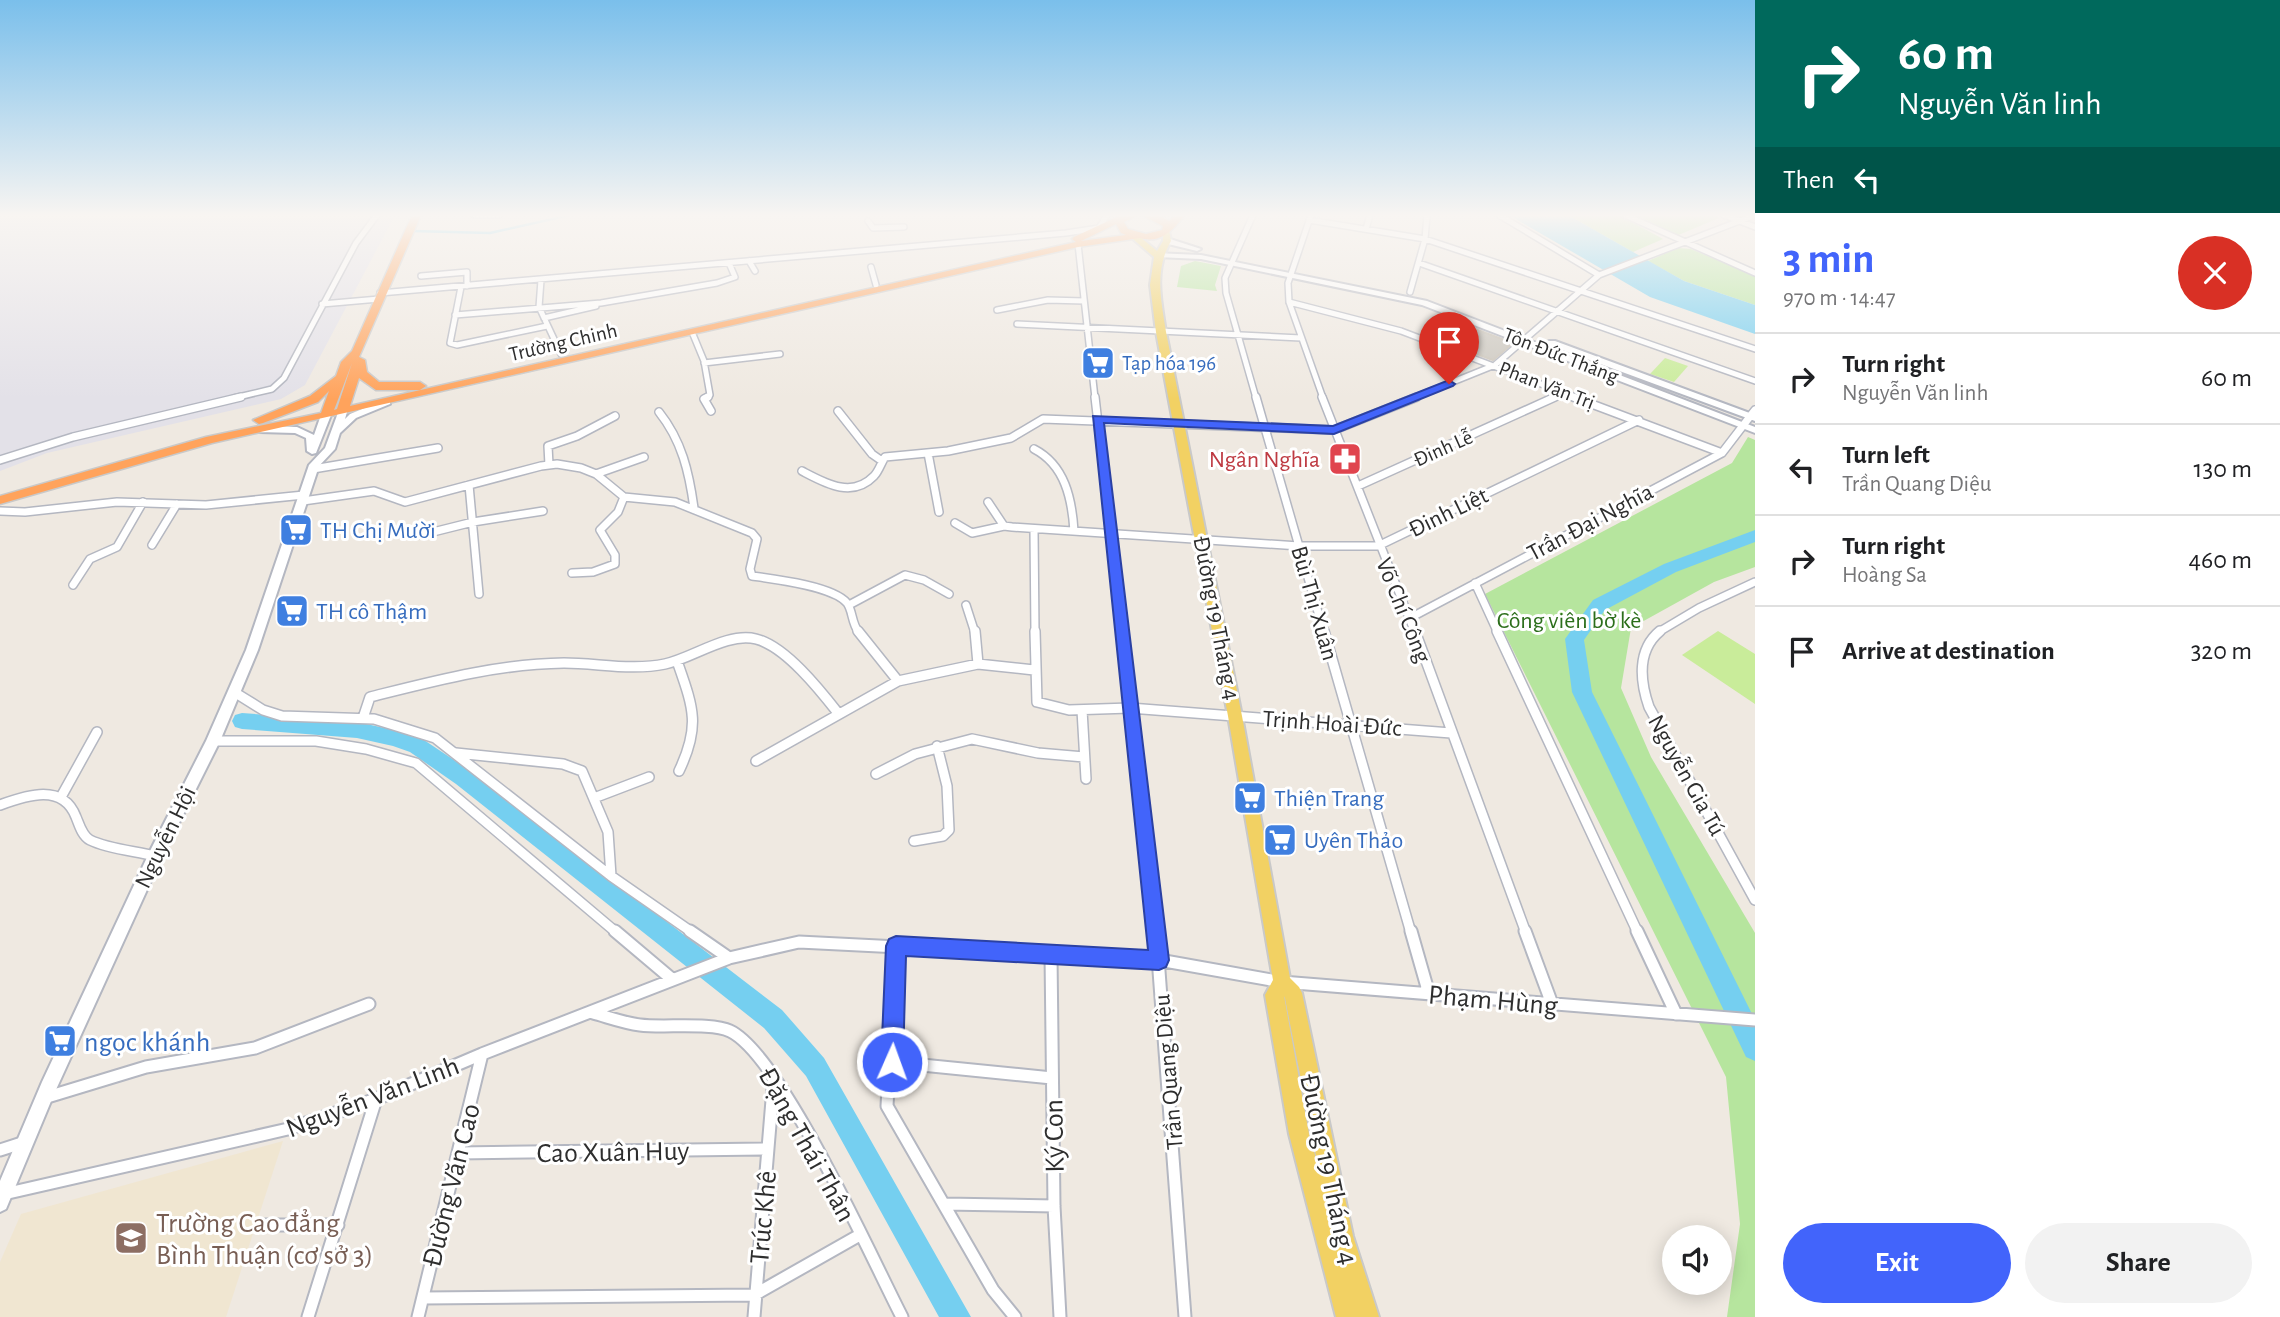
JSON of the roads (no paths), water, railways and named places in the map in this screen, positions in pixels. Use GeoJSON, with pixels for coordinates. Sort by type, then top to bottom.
{"type":"FeatureCollection","features":[{"type":"Feature","properties":{"kind":"highway","name":"Nguyễn Hội"},"geometry":{"type":"LineString","coordinates":[[328,410],[354,358],[388,276]]}},
{"type":"Feature","properties":{"kind":"highway","name":"Trường Chinh"},"geometry":{"type":"LineString","coordinates":[[0,492],[139,450],[328,410],[562,354],[914,276]]}},
{"type":"Feature","properties":{"kind":"highway","name":"Trường Chinh"},"geometry":{"type":"LineString","coordinates":[[344,406],[387,402],[934,276]]}},
{"type":"Feature","properties":{"kind":"highway","name":"Nguyễn Hội"},"geometry":{"type":"LineString","coordinates":[[344,406],[354,358]]}},
{"type":"Feature","properties":{"kind":"highway"},"geometry":{"type":"LineString","coordinates":[[255,425],[323,393],[354,358],[361,373],[376,386],[397,388],[433,384]]}},
{"type":"Feature","properties":{"kind":"highway","name":"Trường Chinh"},"geometry":{"type":"LineString","coordinates":[[0,500],[255,425]]}},
{"type":"Feature","properties":{"kind":"main road","name":"Đường 19 Tháng 4"},"geometry":{"type":"LineString","coordinates":[[1156,276],[1161,332],[1235,716],[1282,982],[1293,993],[1342,1236],[1368,1317]]}},
{"type":"Feature","properties":{"kind":"main road","name":"Tôn Đức Thắng"},"geometry":{"type":"LineString","coordinates":[[1318,276],[1424,303],[1753,415]]}},
{"type":"Feature","properties":{"kind":"main road","name":"Tôn Đức Thắng"},"geometry":{"type":"LineString","coordinates":[[1327,276],[1410,292],[1755,430]]}},
{"type":"Feature","properties":{"kind":"main road"},"geometry":{"type":"LineString","coordinates":[[335,435],[354,416],[387,402]]}},
{"type":"Feature","properties":{"kind":"main road","name":"Nguyễn Hội"},"geometry":{"type":"LineString","coordinates":[[2,1198],[24,1142],[155,856],[213,741],[252,650],[313,467],[330,449],[344,406]]}},
{"type":"Feature","properties":{"kind":"main road"},"geometry":{"type":"LineString","coordinates":[[255,425],[304,432],[311,437],[312,451]]}},
{"type":"Feature","properties":{"kind":"main road","name":"Đường 19 Tháng 4"},"geometry":{"type":"LineString","coordinates":[[1282,982],[1275,995],[1298,1134],[1346,1317]]}},
{"type":"Feature","properties":{"kind":"street"},"geometry":{"type":"LineString","coordinates":[[0,460],[73,437],[272,389],[284,378],[337,276]]}},
{"type":"Feature","properties":{"kind":"street"},"geometry":{"type":"LineString","coordinates":[[466,276],[449,341],[453,345],[547,326]]}},
{"type":"Feature","properties":{"kind":"street"},"geometry":{"type":"LineString","coordinates":[[322,304],[464,286],[580,276]]}},
{"type":"Feature","properties":{"kind":"street"},"geometry":{"type":"LineString","coordinates":[[544,318],[601,303],[725,281],[735,276]]}},
{"type":"Feature","properties":{"kind":"street"},"geometry":{"type":"LineString","coordinates":[[873,276],[876,285]]}},
{"type":"Feature","properties":{"kind":"street","name":"Trần Quang Diệu"},"geometry":{"type":"LineString","coordinates":[[1081,276],[1159,960],[1185,1317]]}},
{"type":"Feature","properties":{"kind":"street","name":"Bùi Thị Xuân"},"geometry":{"type":"LineString","coordinates":[[1227,276],[1225,283],[1237,335],[1429,994]]}},
{"type":"Feature","properties":{"kind":"street","name":"Võ Chí Công"},"geometry":{"type":"LineString","coordinates":[[1291,276],[1287,292],[1289,302],[1334,430],[1409,618],[1552,1004]]}},
{"type":"Feature","properties":{"kind":"street"},"geometry":{"type":"LineString","coordinates":[[1410,292],[1415,276]]}},
{"type":"Feature","properties":{"kind":"street"},"geometry":{"type":"LineString","coordinates":[[1457,276],[1755,381]]}},
{"type":"Feature","properties":{"kind":"street"},"geometry":{"type":"LineString","coordinates":[[1540,276],[1755,349]]}},
{"type":"Feature","properties":{"kind":"street"},"geometry":{"type":"LineString","coordinates":[[803,471],[836,488],[850,488],[874,476],[882,461],[899,453],[928,453],[1010,438],[1030,429],[1040,419],[1098,419],[1180,425],[1334,430],[1494,366],[1597,276]]}},
{"type":"Feature","properties":{"kind":"street"},"geometry":{"type":"LineString","coordinates":[[541,280],[538,307],[562,354]]}},
{"type":"Feature","properties":{"kind":"street"},"geometry":{"type":"LineString","coordinates":[[997,310],[1048,300],[1084,301]]}},
{"type":"Feature","properties":{"kind":"street","name":"Phan Văn Trị"},"geometry":{"type":"LineString","coordinates":[[1289,302],[1380,324],[1722,453]]}},
{"type":"Feature","properties":{"kind":"street"},"geometry":{"type":"LineString","coordinates":[[455,315],[601,303]]}},
{"type":"Feature","properties":{"kind":"street"},"geometry":{"type":"LineString","coordinates":[[1017,324],[1301,338]]}},
{"type":"Feature","properties":{"kind":"street"},"geometry":{"type":"LineString","coordinates":[[692,331],[704,363],[710,395],[704,399],[711,411]]}},
{"type":"Feature","properties":{"kind":"street"},"geometry":{"type":"LineString","coordinates":[[704,363],[780,354]]}},
{"type":"Feature","properties":{"kind":"street","name":"Đinh Lễ"},"geometry":{"type":"LineString","coordinates":[[1358,486],[1565,392]]}},
{"type":"Feature","properties":{"kind":"street","name":"Nguyễn Hội"},"geometry":{"type":"LineString","coordinates":[[313,467],[312,451],[328,410]]}},
{"type":"Feature","properties":{"kind":"street"},"geometry":{"type":"LineString","coordinates":[[838,411],[872,454],[882,461]]}},
{"type":"Feature","properties":{"kind":"street"},"geometry":{"type":"LineString","coordinates":[[659,412],[683,447],[694,508]]}},
{"type":"Feature","properties":{"kind":"street","name":"Trần Đại Nghĩa"},"geometry":{"type":"LineString","coordinates":[[1409,618],[1722,453],[1753,415]]}},
{"type":"Feature","properties":{"kind":"street"},"geometry":{"type":"LineString","coordinates":[[549,465],[545,450],[548,446],[577,436],[615,416]]}},
{"type":"Feature","properties":{"kind":"street","name":"Đinh Liệt"},"geometry":{"type":"LineString","coordinates":[[955,523],[972,533],[1004,526],[1299,546],[1378,545],[1639,420]]}},
{"type":"Feature","properties":{"kind":"street"},"geometry":{"type":"LineString","coordinates":[[313,467],[438,448]]}},
{"type":"Feature","properties":{"kind":"street"},"geometry":{"type":"LineString","coordinates":[[1034,449],[1044,453],[1067,481],[1071,490],[1074,531]]}},
{"type":"Feature","properties":{"kind":"street"},"geometry":{"type":"LineString","coordinates":[[928,453],[939,512]]}},
{"type":"Feature","properties":{"kind":"street"},"geometry":{"type":"LineString","coordinates":[[596,474],[644,457]]}},
{"type":"Feature","properties":{"kind":"street"},"geometry":{"type":"LineString","coordinates":[[0,512],[25,512],[100,503],[206,505],[374,491],[395,501],[405,502],[549,465],[569,466],[596,474],[624,497],[664,500],[694,508],[756,536],[750,569],[752,576],[815,587],[849,605]]}},
{"type":"Feature","properties":{"kind":"street"},"geometry":{"type":"LineString","coordinates":[[469,485],[479,594]]}},
{"type":"Feature","properties":{"kind":"street"},"geometry":{"type":"LineString","coordinates":[[572,573],[593,572],[615,564],[615,555],[600,530],[618,512],[624,497]]}},
{"type":"Feature","properties":{"kind":"street"},"geometry":{"type":"LineString","coordinates":[[73,585],[90,559],[117,547],[143,502]]}},
{"type":"Feature","properties":{"kind":"street"},"geometry":{"type":"LineString","coordinates":[[988,502],[1004,526]]}},
{"type":"Feature","properties":{"kind":"street"},"geometry":{"type":"LineString","coordinates":[[152,545],[177,503]]}},
{"type":"Feature","properties":{"kind":"street"},"geometry":{"type":"LineString","coordinates":[[421,535],[473,522],[543,510]]}},
{"type":"Feature","properties":{"kind":"street"},"geometry":{"type":"LineString","coordinates":[[757,761],[898,681],[978,664],[1034,670],[1034,530]]}},
{"type":"Feature","properties":{"kind":"street"},"geometry":{"type":"LineString","coordinates":[[849,605],[905,575],[924,580],[948,594]]}},
{"type":"Feature","properties":{"kind":"street","name":"Nguyễn Gia Tú"},"geometry":{"type":"LineString","coordinates":[[1755,582],[1704,605],[1652,637],[1640,670],[1646,700],[1653,716],[1755,900]]}},
{"type":"Feature","properties":{"kind":"street"},"geometry":{"type":"LineString","coordinates":[[1475,583],[1676,1014]]}},
{"type":"Feature","properties":{"kind":"street"},"geometry":{"type":"LineString","coordinates":[[849,605],[851,622],[898,681]]}},
{"type":"Feature","properties":{"kind":"street"},"geometry":{"type":"LineString","coordinates":[[966,605],[978,643],[978,664]]}},
{"type":"Feature","properties":{"kind":"street"},"geometry":{"type":"LineString","coordinates":[[363,718],[370,696],[476,670],[564,663],[645,666],[677,661],[744,637],[760,640],[812,678],[838,713]]}},
{"type":"Feature","properties":{"kind":"street"},"geometry":{"type":"LineString","coordinates":[[677,661],[697,728],[679,771]]}},
{"type":"Feature","properties":{"kind":"street","name":"Trịnh Hoài Đức"},"geometry":{"type":"LineString","coordinates":[[1034,670],[1037,702],[1044,707],[1082,710],[1130,708],[1451,733]]}},
{"type":"Feature","properties":{"kind":"street"},"geometry":{"type":"LineString","coordinates":[[234,692],[263,710],[282,716],[363,718],[392,723],[435,738],[611,876],[729,958],[799,942],[896,946],[1159,960],[1282,982]]}},
{"type":"Feature","properties":{"kind":"street"},"geometry":{"type":"LineString","coordinates":[[1082,710],[1086,779]]}},
{"type":"Feature","properties":{"kind":"street"},"geometry":{"type":"LineString","coordinates":[[61,797],[97,732]]}},
{"type":"Feature","properties":{"kind":"street"},"geometry":{"type":"LineString","coordinates":[[213,741],[260,738],[330,741],[373,748],[416,763],[673,980]]}},
{"type":"Feature","properties":{"kind":"street"},"geometry":{"type":"LineString","coordinates":[[876,774],[937,746],[981,738],[1038,753],[1084,757]]}},
{"type":"Feature","properties":{"kind":"street"},"geometry":{"type":"LineString","coordinates":[[914,841],[943,836],[949,830],[947,786],[937,746]]}},
{"type":"Feature","properties":{"kind":"street"},"geometry":{"type":"LineString","coordinates":[[455,753],[575,767],[586,777],[608,832],[611,876]]}},
{"type":"Feature","properties":{"kind":"street"},"geometry":{"type":"LineString","coordinates":[[594,798],[649,777]]}},
{"type":"Feature","properties":{"kind":"street"},"geometry":{"type":"LineString","coordinates":[[0,805],[45,794],[61,797],[71,803],[83,834],[90,840],[155,856]]}},
{"type":"Feature","properties":{"kind":"street"},"geometry":{"type":"LineString","coordinates":[[896,946],[892,1062],[887,1106],[993,1290],[1015,1317]]}},
{"type":"Feature","properties":{"kind":"street","name":"Ký Con"},"geometry":{"type":"LineString","coordinates":[[1051,955],[1054,1206],[1060,1317]]}},
{"type":"Feature","properties":{"kind":"street","name":"Nguyễn Văn Linh"},"geometry":{"type":"LineString","coordinates":[[2,1198],[288,1129],[376,1099],[482,1054],[729,958]]}},
{"type":"Feature","properties":{"kind":"street","name":"Phạm Hùng"},"geometry":{"type":"LineString","coordinates":[[1282,982],[1755,1020]]}},
{"type":"Feature","properties":{"kind":"street"},"geometry":{"type":"LineString","coordinates":[[44,1098],[146,1067],[255,1048],[369,1004]]}},
{"type":"Feature","properties":{"kind":"street","name":"Đặng Thái Thân"},"geometry":{"type":"LineString","coordinates":[[592,1012],[639,1025],[727,1030],[744,1039],[774,1074],[902,1317]]}},
{"type":"Feature","properties":{"kind":"street","name":"Đường Văn Cao"},"geometry":{"type":"LineString","coordinates":[[418,1317],[482,1054]]}},
{"type":"Feature","properties":{"kind":"street"},"geometry":{"type":"LineString","coordinates":[[892,1062],[1052,1078]]}},
{"type":"Feature","properties":{"kind":"street","name":"Trúc Khê"},"geometry":{"type":"LineString","coordinates":[[754,1317],[774,1074]]}},
{"type":"Feature","properties":{"kind":"street"},"geometry":{"type":"LineString","coordinates":[[308,1317],[376,1099]]}},
{"type":"Feature","properties":{"kind":"street"},"geometry":{"type":"LineString","coordinates":[[0,1150],[24,1142]]}},
{"type":"Feature","properties":{"kind":"street","name":"Cao Xuân Huy"},"geometry":{"type":"LineString","coordinates":[[458,1153],[768,1149]]}},
{"type":"Feature","properties":{"kind":"street"},"geometry":{"type":"LineString","coordinates":[[945,1204],[1054,1206]]}},
{"type":"Feature","properties":{"kind":"street"},"geometry":{"type":"LineString","coordinates":[[263,1225],[338,1225]]}},
{"type":"Feature","properties":{"kind":"street"},"geometry":{"type":"LineString","coordinates":[[423,1298],[754,1295],[858,1236]]}},
{"type":"Feature","properties":{"kind":"water"},"geometry":{"type":"Polygon","coordinates":[[[1615,276],[1676,276],[1755,305],[1755,334],[1650,297],[1615,276]]]}},
{"type":"Feature","properties":{"kind":"waterway"},"geometry":{"type":"LineString","coordinates":[[1755,536],[1670,568],[1599,605],[1574,639],[1582,692],[1755,1048]]}},
{"type":"Feature","properties":{"kind":"waterway"},"geometry":{"type":"LineString","coordinates":[[242,721],[357,730],[417,746],[464,778],[773,1019],[815,1067],[956,1317]]}},
{"type":"Feature","properties":{"kind":"place","name":"Tạp hóa 196"},"geometry":{"type":"Point","coordinates":[1098,363]}},
{"type":"Feature","properties":{"kind":"place","name":"Ngân Nghĩa"},"geometry":{"type":"Point","coordinates":[1345,459]}},
{"type":"Feature","properties":{"kind":"place","name":"TH Chị Mười"},"geometry":{"type":"Point","coordinates":[296,530]}},
{"type":"Feature","properties":{"kind":"place","name":"TH cô Thậm"},"geometry":{"type":"Point","coordinates":[292,611]}},
{"type":"Feature","properties":{"kind":"place","name":"Thiện Trang"},"geometry":{"type":"Point","coordinates":[1250,798]}},
{"type":"Feature","properties":{"kind":"place","name":"Uyên Thảo"},"geometry":{"type":"Point","coordinates":[1280,840]}},
{"type":"Feature","properties":{"kind":"place","name":"ngọc khánh"},"geometry":{"type":"Point","coordinates":[60,1041]}},
{"type":"Feature","properties":{"kind":"place","name":"Trường Cao đẳng Bình Thuận (cơ sở 3)"},"geometry":{"type":"Point","coordinates":[131,1238]}},
{"type":"Feature","properties":{"kind":"park label","name":"Công viên bờ kè"},"geometry":{"type":"Point","coordinates":[1569,620]}}]}
